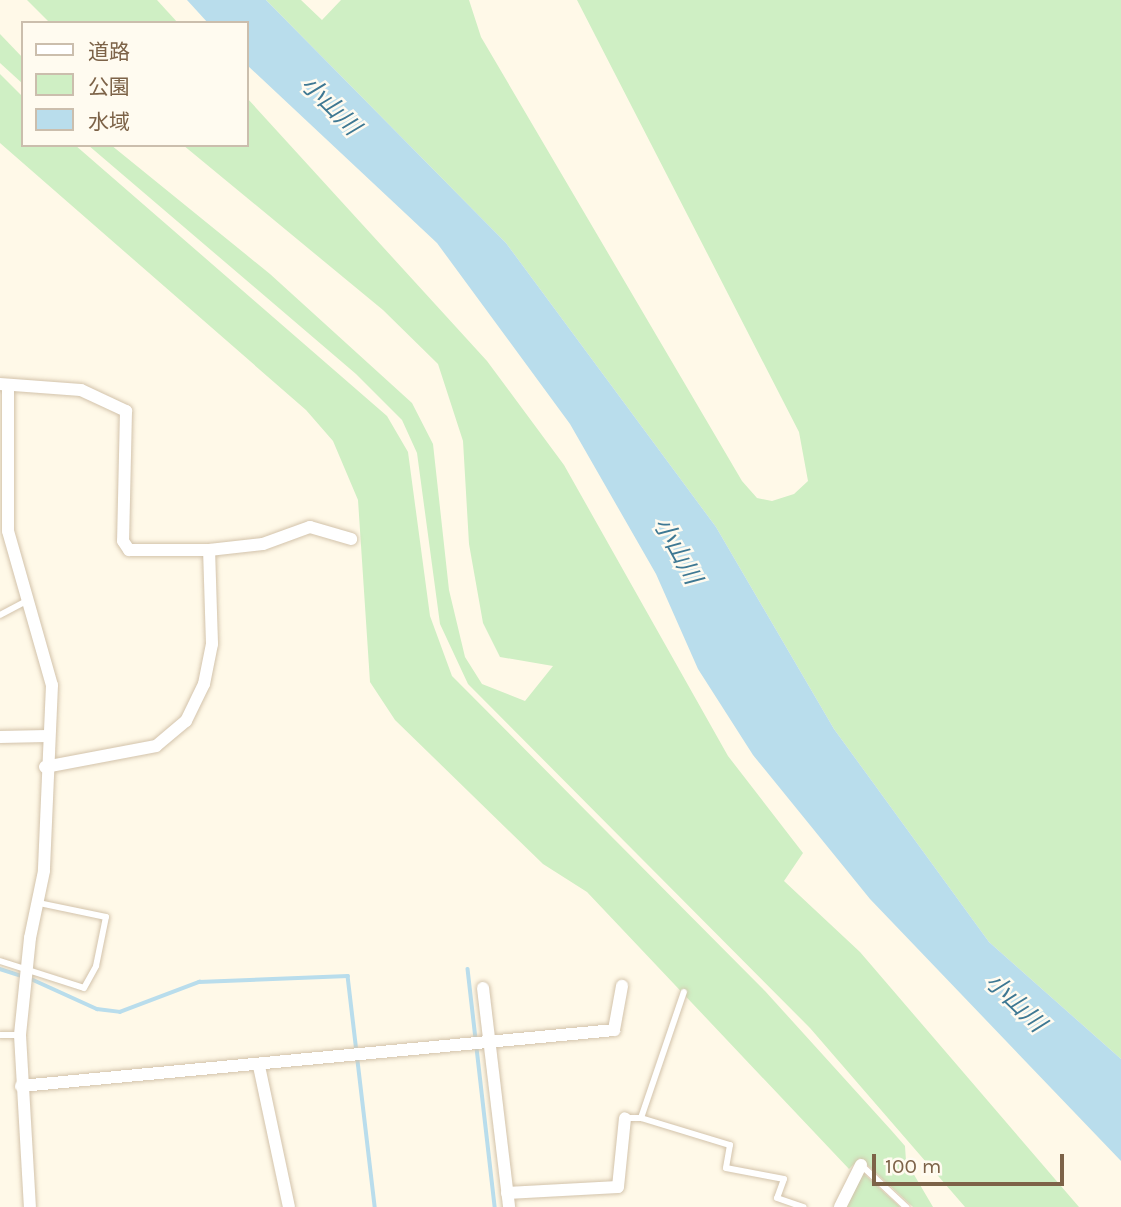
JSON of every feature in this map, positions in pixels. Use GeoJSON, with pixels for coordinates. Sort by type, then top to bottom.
{"type":"FeatureCollection","features":[{"type":"Feature","properties":{"kind":"street"},"geometry":{"type":"LineString","coordinates":[[30,1207],[20,1035],[27,968],[39,903],[51,673],[13,559],[3,503],[4,384],[81,390],[126,411],[122,541],[129,550],[209,550],[263,544],[310,527],[351,539]]}},
{"type":"Feature","properties":{"kind":"street"},"geometry":{"type":"LineString","coordinates":[[45,767],[156,746],[186,721],[210,663],[209,550]]}},
{"type":"Feature","properties":{"kind":"street"},"geometry":{"type":"LineString","coordinates":[[0,737],[47,736]]}},
{"type":"Feature","properties":{"kind":"street"},"geometry":{"type":"LineString","coordinates":[[21,1086],[259,1066],[614,1030],[622,986]]}},
{"type":"Feature","properties":{"kind":"street"},"geometry":{"type":"LineString","coordinates":[[484,988],[509,1207]]}},
{"type":"Feature","properties":{"kind":"street"},"geometry":{"type":"LineString","coordinates":[[259,1066],[289,1207]]}},
{"type":"Feature","properties":{"kind":"street"},"geometry":{"type":"LineString","coordinates":[[508,1193],[618,1187],[625,1118]]}},
{"type":"Feature","properties":{"kind":"street"},"geometry":{"type":"LineString","coordinates":[[840,1207],[861,1165]]}},
{"type":"Feature","properties":{"kind":"lane"},"geometry":{"type":"LineString","coordinates":[[0,615],[28,600]]}},
{"type":"Feature","properties":{"kind":"lane"},"geometry":{"type":"LineString","coordinates":[[0,961],[83,988],[96,966],[106,917],[39,903]]}},
{"type":"Feature","properties":{"kind":"lane"},"geometry":{"type":"LineString","coordinates":[[641,1118],[684,992]]}},
{"type":"Feature","properties":{"kind":"lane"},"geometry":{"type":"LineString","coordinates":[[0,1035],[20,1035]]}},
{"type":"Feature","properties":{"kind":"lane"},"geometry":{"type":"LineString","coordinates":[[625,1118],[641,1118],[730,1145],[726,1168],[784,1179],[777,1198],[803,1207]]}},
{"type":"Feature","properties":{"kind":"lane"},"geometry":{"type":"LineString","coordinates":[[861,1165],[906,1207]]}},
{"type":"Feature","properties":{"kind":"green space"},"geometry":{"type":"Polygon","coordinates":[[[27,0],[157,0],[176,21],[48,21],[27,0]]]}},
{"type":"Feature","properties":{"kind":"green space"},"geometry":{"type":"Polygon","coordinates":[[[266,0],[301,0],[322,20],[341,0],[469,0],[481,37],[742,481],[757,498],[772,501],[794,494],[808,481],[799,432],[577,0],[1121,0],[1121,1059],[989,942],[834,729],[716,527],[506,243],[266,0]]]}},
{"type":"Feature","properties":{"kind":"green space"},"geometry":{"type":"Polygon","coordinates":[[[0,34],[21,56],[21,82],[0,63],[0,34]]]}},
{"type":"Feature","properties":{"kind":"green space"},"geometry":{"type":"Polygon","coordinates":[[[0,74],[21,95],[21,147],[77,147],[387,416],[408,452],[430,616],[452,676],[765,991],[891,1130],[905,1146],[906,1161],[933,1207],[913,1207],[860,1158],[849,1169],[587,892],[543,864],[395,720],[370,682],[358,500],[333,441],[306,410],[0,143],[0,74]]]}},
{"type":"Feature","properties":{"kind":"green space"},"geometry":{"type":"Polygon","coordinates":[[[248,99],[487,361],[564,465],[728,756],[803,853],[784,881],[860,952],[1079,1207],[965,1207],[810,1028],[468,684],[440,624],[417,453],[402,420],[356,374],[90,147],[113,147],[270,274],[412,403],[433,444],[449,590],[465,657],[482,684],[525,701],[553,666],[500,657],[483,623],[469,544],[463,441],[438,364],[383,310],[185,147],[248,147],[248,99]]]}},
{"type":"Feature","properties":{"kind":"green space"},"geometry":{"type":"Polygon","coordinates":[[[861,1174],[864,1174],[900,1207],[844,1207],[861,1174]]]}},
{"type":"Feature","properties":{"kind":"water","name":"小山川"},"geometry":{"type":"Polygon","coordinates":[[[187,0],[266,0],[506,243],[716,527],[834,729],[989,942],[1121,1059],[1121,1161],[870,899],[753,755],[698,669],[656,574],[570,424],[437,243],[248,66],[248,21],[206,21],[187,0]]]}},
{"type":"Feature","properties":{"kind":"waterway"},"geometry":{"type":"LineString","coordinates":[[0,969],[21,976]]}},
{"type":"Feature","properties":{"kind":"waterway"},"geometry":{"type":"LineString","coordinates":[[468,969],[495,1207]]}},
{"type":"Feature","properties":{"kind":"waterway"},"geometry":{"type":"LineString","coordinates":[[29,978],[97,1009],[120,1012],[199,982],[348,976],[375,1207]]}}]}
